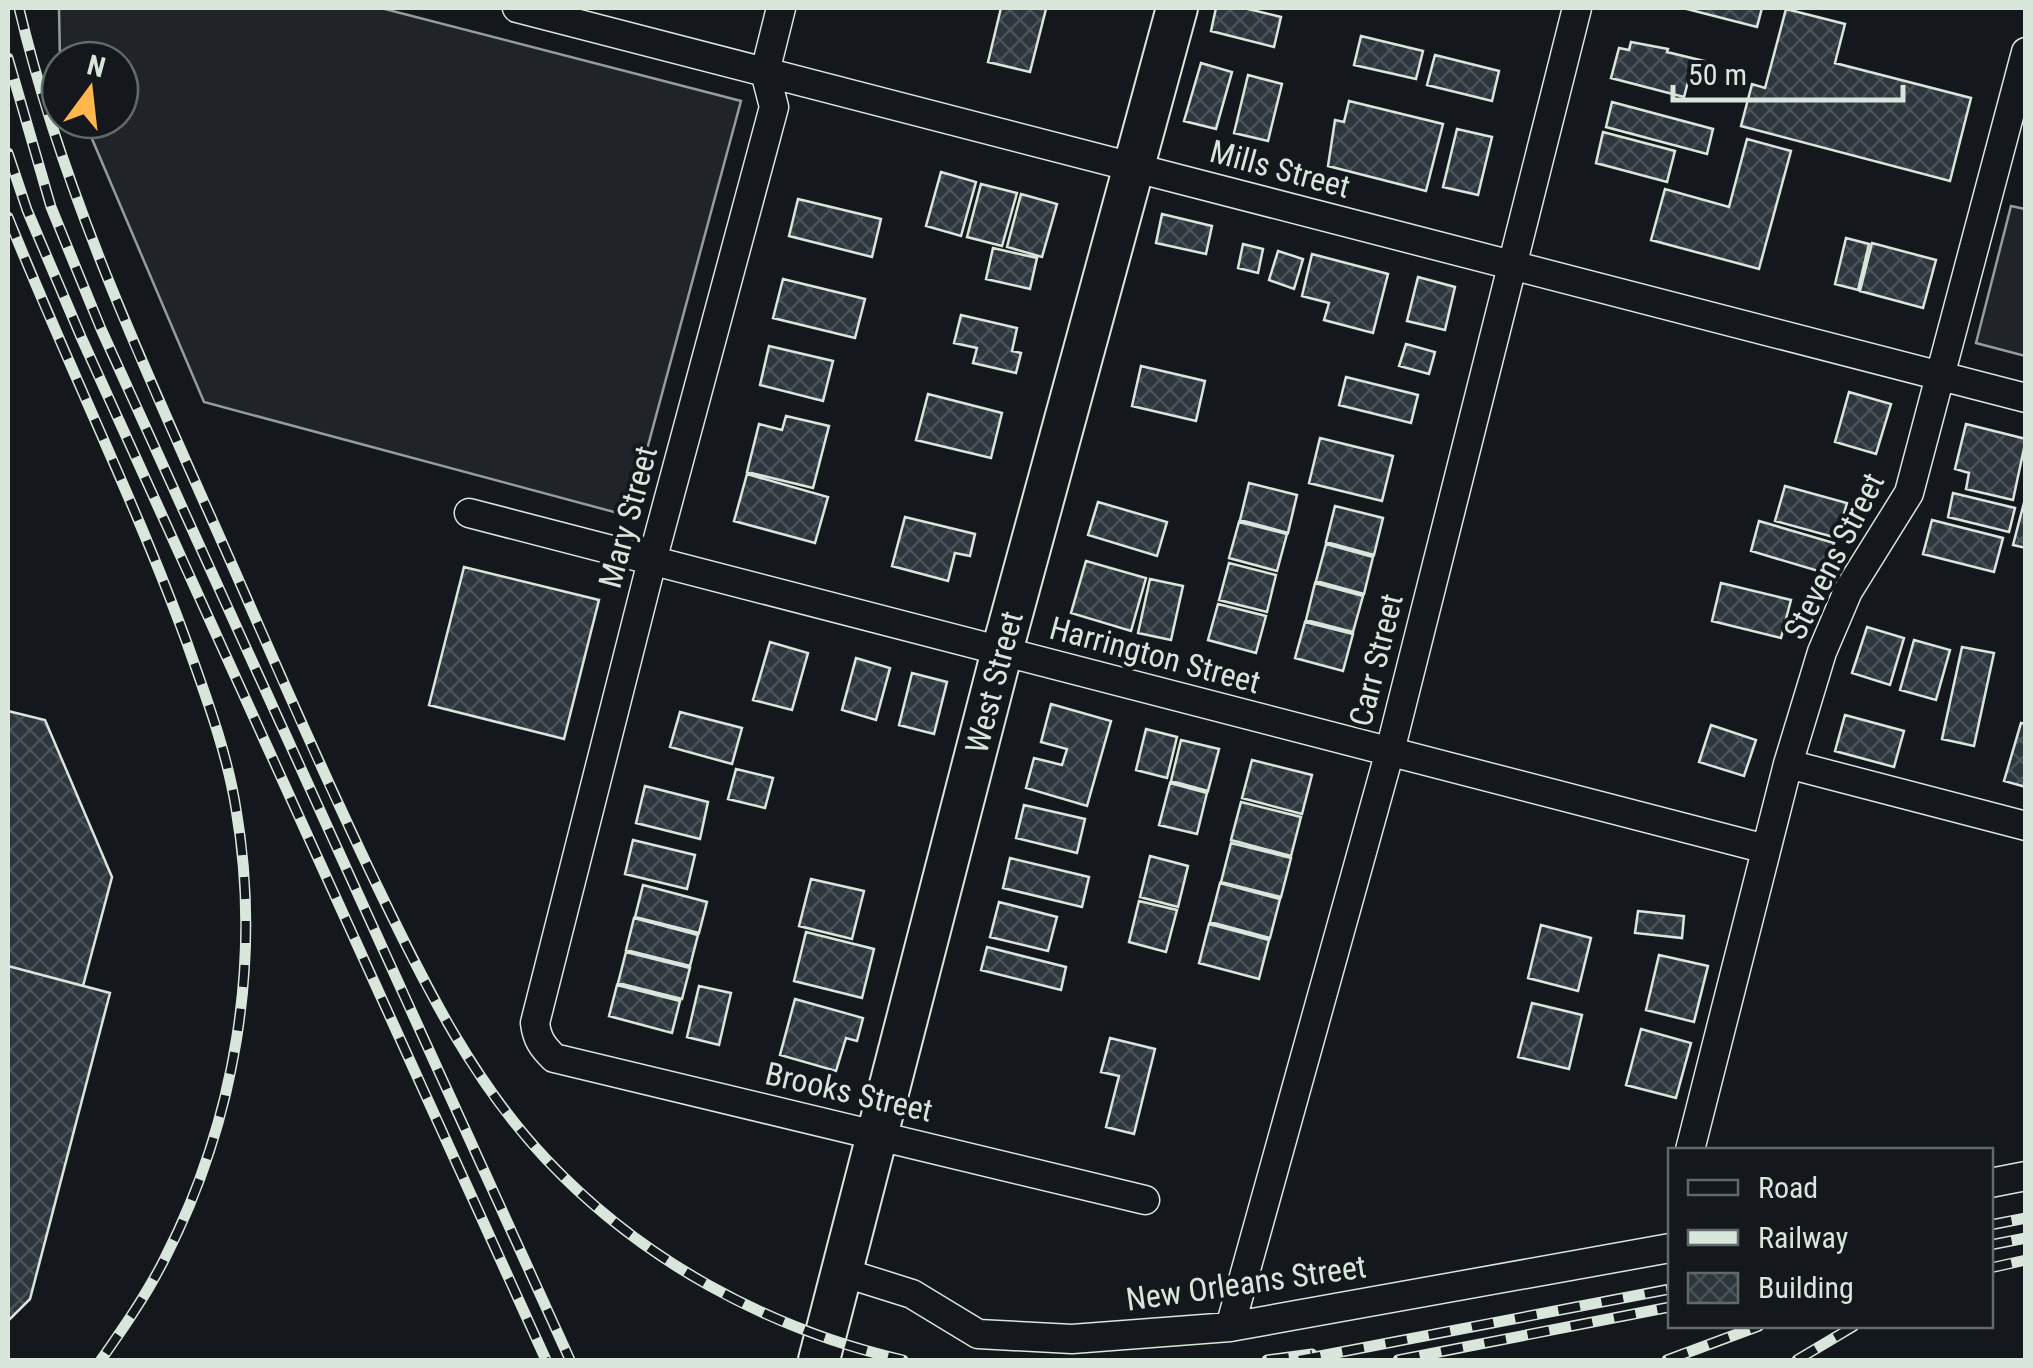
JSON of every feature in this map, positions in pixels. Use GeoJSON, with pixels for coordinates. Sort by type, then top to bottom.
{"type":"FeatureCollection","features":[{"type":"Feature","properties":{"kind":"street","name":"Mills Street"},"geometry":{"type":"LineString","coordinates":[[517,8],[2026,398]]}},
{"type":"Feature","properties":{"kind":"street","name":"Mary Street"},"geometry":{"type":"LineString","coordinates":[[541,1045],[535,1023],[652,560],[774,106],[765,72],[781,8]]}},
{"type":"Feature","properties":{"kind":"street","name":"West Street"},"geometry":{"type":"LineString","coordinates":[[819,1360],[1002,651],[1177,8]]}},
{"type":"Feature","properties":{"kind":"street","name":"Carr Street"},"geometry":{"type":"LineString","coordinates":[[1230,1327],[1390,752],[1577,8]]}},
{"type":"Feature","properties":{"kind":"street","name":"Stevens Street"},"geometry":{"type":"LineString","coordinates":[[1691,1148],[1788,764],[1822,652],[1848,591],[1908,493],[2026,52]]}},
{"type":"Feature","properties":{"kind":"street","name":"Harrington Street"},"geometry":{"type":"LineString","coordinates":[[469,513],[1766,849]]}},
{"type":"Feature","properties":{"kind":"street"},"geometry":{"type":"LineString","coordinates":[[1788,764],[2026,826]]}},
{"type":"Feature","properties":{"kind":"street","name":"Brooks Street"},"geometry":{"type":"LineString","coordinates":[[541,1045],[554,1058],[564,1061],[1145,1200]]}},
{"type":"Feature","properties":{"kind":"street"},"geometry":{"type":"LineString","coordinates":[[1993,1182],[2026,1176]]}},
{"type":"Feature","properties":{"kind":"street","name":"New Orleans Street"},"geometry":{"type":"LineString","coordinates":[[842,1272],[912,1294],[978,1334],[1072,1339],[1230,1327],[1668,1242]]}},
{"type":"Feature","properties":{"kind":"shaded area"},"geometry":{"type":"Polygon","coordinates":[[[59,8],[381,8],[741,101],[629,516],[204,402],[93,140],[140,140],[140,40],[60,40],[59,8]]]}},
{"type":"Feature","properties":{"kind":"shaded area"},"geometry":{"type":"Polygon","coordinates":[[[2011,206],[2025,209],[2025,356],[1976,343],[2011,206]]]}},
{"type":"Feature","properties":{"kind":"building"},"geometry":{"type":"Polygon","coordinates":[[[1001,8],[1046,9],[1030,72],[988,62],[1001,8]]]}},
{"type":"Feature","properties":{"kind":"building"},"geometry":{"type":"Polygon","coordinates":[[[1216,8],[1244,8],[1281,17],[1274,47],[1211,31],[1216,8]]]}},
{"type":"Feature","properties":{"kind":"building"},"geometry":{"type":"Polygon","coordinates":[[[1683,8],[1762,8],[1757,27],[1683,8]]]}},
{"type":"Feature","properties":{"kind":"building"},"geometry":{"type":"Polygon","coordinates":[[[1786,9],[1845,24],[1835,63],[1971,98],[1950,181],[1741,126],[1752,84],[1765,88],[1786,9]]]}},
{"type":"Feature","properties":{"kind":"building"},"geometry":{"type":"Polygon","coordinates":[[[1361,36],[1423,51],[1416,79],[1354,65],[1361,36]]]}},
{"type":"Feature","properties":{"kind":"building"},"geometry":{"type":"Polygon","coordinates":[[[1631,42],[1704,61],[1699,81],[1689,78],[1684,97],[1611,78],[1619,48],[1629,50],[1631,42]]]}},
{"type":"Feature","properties":{"kind":"building"},"geometry":{"type":"Polygon","coordinates":[[[1435,55],[1499,71],[1492,101],[1427,85],[1435,55]]]}},
{"type":"Feature","properties":{"kind":"building"},"geometry":{"type":"Polygon","coordinates":[[[1201,63],[1232,72],[1216,129],[1184,121],[1201,63]]]}},
{"type":"Feature","properties":{"kind":"building"},"geometry":{"type":"Polygon","coordinates":[[[1248,75],[1282,84],[1268,141],[1234,133],[1248,75]]]}},
{"type":"Feature","properties":{"kind":"building"},"geometry":{"type":"Polygon","coordinates":[[[1349,101],[1443,124],[1426,191],[1328,166],[1335,120],[1344,122],[1349,101]]]}},
{"type":"Feature","properties":{"kind":"building"},"geometry":{"type":"Polygon","coordinates":[[[1612,102],[1713,129],[1707,154],[1606,127],[1612,102]]]}},
{"type":"Feature","properties":{"kind":"building"},"geometry":{"type":"Polygon","coordinates":[[[1457,129],[1492,137],[1478,195],[1443,187],[1457,129]]]}},
{"type":"Feature","properties":{"kind":"building"},"geometry":{"type":"Polygon","coordinates":[[[1603,132],[1675,151],[1667,182],[1596,163],[1603,132]]]}},
{"type":"Feature","properties":{"kind":"building"},"geometry":{"type":"Polygon","coordinates":[[[1747,139],[1791,151],[1759,269],[1651,240],[1665,189],[1729,207],[1747,139]]]}},
{"type":"Feature","properties":{"kind":"building"},"geometry":{"type":"Polygon","coordinates":[[[941,172],[976,182],[961,236],[926,226],[941,172]]]}},
{"type":"Feature","properties":{"kind":"building"},"geometry":{"type":"Polygon","coordinates":[[[981,184],[1017,193],[1002,246],[967,237],[981,184]]]}},
{"type":"Feature","properties":{"kind":"building"},"geometry":{"type":"Polygon","coordinates":[[[1021,194],[1057,204],[1042,257],[1007,247],[1021,194]]]}},
{"type":"Feature","properties":{"kind":"building"},"geometry":{"type":"Polygon","coordinates":[[[798,199],[881,219],[872,257],[789,236],[798,199]]]}},
{"type":"Feature","properties":{"kind":"building"},"geometry":{"type":"Polygon","coordinates":[[[1162,214],[1212,226],[1206,254],[1156,243],[1162,214]]]}},
{"type":"Feature","properties":{"kind":"building"},"geometry":{"type":"Polygon","coordinates":[[[1846,238],[1869,244],[1858,290],[1835,284],[1846,238]]]}},
{"type":"Feature","properties":{"kind":"building"},"geometry":{"type":"Polygon","coordinates":[[[1872,243],[1936,260],[1923,308],[1860,291],[1872,243]]]}},
{"type":"Feature","properties":{"kind":"building"},"geometry":{"type":"Polygon","coordinates":[[[1243,244],[1263,249],[1258,273],[1238,268],[1243,244]]]}},
{"type":"Feature","properties":{"kind":"building"},"geometry":{"type":"Polygon","coordinates":[[[993,248],[1037,258],[1030,289],[986,279],[993,248]]]}},
{"type":"Feature","properties":{"kind":"building"},"geometry":{"type":"Polygon","coordinates":[[[1278,251],[1303,259],[1294,289],[1269,280],[1278,251]]]}},
{"type":"Feature","properties":{"kind":"building"},"geometry":{"type":"Polygon","coordinates":[[[1312,254],[1388,274],[1373,333],[1324,320],[1329,303],[1302,296],[1312,254]]]}},
{"type":"Feature","properties":{"kind":"building"},"geometry":{"type":"Polygon","coordinates":[[[1418,277],[1455,287],[1445,330],[1407,321],[1418,277]]]}},
{"type":"Feature","properties":{"kind":"building"},"geometry":{"type":"Polygon","coordinates":[[[783,279],[865,299],[855,338],[773,318],[783,279]]]}},
{"type":"Feature","properties":{"kind":"building"},"geometry":{"type":"Polygon","coordinates":[[[961,315],[1017,328],[1012,351],[1021,353],[1016,373],[973,363],[977,348],[954,343],[961,315]]]}},
{"type":"Feature","properties":{"kind":"building"},"geometry":{"type":"Polygon","coordinates":[[[1406,344],[1435,352],[1429,374],[1399,366],[1406,344]]]}},
{"type":"Feature","properties":{"kind":"building"},"geometry":{"type":"Polygon","coordinates":[[[769,346],[833,361],[823,401],[760,385],[769,346]]]}},
{"type":"Feature","properties":{"kind":"building"},"geometry":{"type":"Polygon","coordinates":[[[1141,366],[1205,381],[1196,421],[1132,406],[1141,366]]]}},
{"type":"Feature","properties":{"kind":"building"},"geometry":{"type":"Polygon","coordinates":[[[1346,377],[1418,395],[1411,423],[1339,405],[1346,377]]]}},
{"type":"Feature","properties":{"kind":"building"},"geometry":{"type":"Polygon","coordinates":[[[1849,392],[1891,404],[1876,454],[1835,442],[1849,392]]]}},
{"type":"Feature","properties":{"kind":"building"},"geometry":{"type":"Polygon","coordinates":[[[928,394],[1002,413],[991,458],[916,440],[928,394]]]}},
{"type":"Feature","properties":{"kind":"building"},"geometry":{"type":"Polygon","coordinates":[[[786,416],[829,426],[813,488],[747,472],[759,424],[782,430],[786,416]]]}},
{"type":"Feature","properties":{"kind":"building"},"geometry":{"type":"Polygon","coordinates":[[[1966,424],[2026,439],[2013,500],[1966,489],[1969,473],[1955,469],[1966,424]]]}},
{"type":"Feature","properties":{"kind":"building"},"geometry":{"type":"Polygon","coordinates":[[[1320,438],[1393,456],[1382,501],[1309,483],[1320,438]]]}},
{"type":"Feature","properties":{"kind":"building"},"geometry":{"type":"Polygon","coordinates":[[[747,474],[828,497],[815,543],[734,521],[747,474]]]}},
{"type":"Feature","properties":{"kind":"building"},"geometry":{"type":"Polygon","coordinates":[[[1249,483],[1297,495],[1288,533],[1240,520],[1249,483]]]}},
{"type":"Feature","properties":{"kind":"building"},"geometry":{"type":"Polygon","coordinates":[[[1785,486],[1847,503],[1837,538],[1775,521],[1785,486]]]}},
{"type":"Feature","properties":{"kind":"building"},"geometry":{"type":"Polygon","coordinates":[[[1953,493],[2015,508],[2009,532],[1948,517],[1953,493]]]}},
{"type":"Feature","properties":{"kind":"building"},"geometry":{"type":"Polygon","coordinates":[[[2026,495],[2026,548],[2013,545],[2026,495]]]}},
{"type":"Feature","properties":{"kind":"building"},"geometry":{"type":"Polygon","coordinates":[[[1098,502],[1167,522],[1157,556],[1088,535],[1098,502]]]}},
{"type":"Feature","properties":{"kind":"building"},"geometry":{"type":"Polygon","coordinates":[[[1335,506],[1383,518],[1374,555],[1326,542],[1335,506]]]}},
{"type":"Feature","properties":{"kind":"building"},"geometry":{"type":"Polygon","coordinates":[[[905,517],[975,534],[970,556],[955,553],[948,581],[892,566],[905,517]]]}},
{"type":"Feature","properties":{"kind":"building"},"geometry":{"type":"Polygon","coordinates":[[[1932,520],[2003,538],[1994,572],[1923,554],[1932,520]]]}},
{"type":"Feature","properties":{"kind":"building"},"geometry":{"type":"Polygon","coordinates":[[[1759,521],[1834,543],[1825,573],[1751,551],[1759,521]]]}},
{"type":"Feature","properties":{"kind":"building"},"geometry":{"type":"Polygon","coordinates":[[[1239,522],[1287,534],[1277,571],[1229,558],[1239,522]]]}},
{"type":"Feature","properties":{"kind":"building"},"geometry":{"type":"Polygon","coordinates":[[[1326,544],[1373,557],[1364,594],[1316,581],[1326,544]]]}},
{"type":"Feature","properties":{"kind":"building"},"geometry":{"type":"Polygon","coordinates":[[[1086,561],[1146,578],[1131,631],[1071,613],[1086,561]]]}},
{"type":"Feature","properties":{"kind":"building"},"geometry":{"type":"Polygon","coordinates":[[[1229,563],[1276,575],[1267,612],[1219,600],[1229,563]]]}},
{"type":"Feature","properties":{"kind":"building"},"geometry":{"type":"Polygon","coordinates":[[[464,567],[599,600],[564,739],[429,705],[464,567]]]}},
{"type":"Feature","properties":{"kind":"building"},"geometry":{"type":"Polygon","coordinates":[[[1150,579],[1183,586],[1171,640],[1138,633],[1150,579]]]}},
{"type":"Feature","properties":{"kind":"building"},"geometry":{"type":"Polygon","coordinates":[[[1315,583],[1363,596],[1353,632],[1306,620],[1315,583]]]}},
{"type":"Feature","properties":{"kind":"building"},"geometry":{"type":"Polygon","coordinates":[[[1721,583],[1791,600],[1781,638],[1712,621],[1721,583]]]}},
{"type":"Feature","properties":{"kind":"building"},"geometry":{"type":"Polygon","coordinates":[[[1218,604],[1266,616],[1256,653],[1208,640],[1218,604]]]}},
{"type":"Feature","properties":{"kind":"building"},"geometry":{"type":"Polygon","coordinates":[[[1305,622],[1353,634],[1343,671],[1295,658],[1305,622]]]}},
{"type":"Feature","properties":{"kind":"building"},"geometry":{"type":"Polygon","coordinates":[[[1867,627],[1904,638],[1890,685],[1852,673],[1867,627]]]}},
{"type":"Feature","properties":{"kind":"building"},"geometry":{"type":"Polygon","coordinates":[[[1914,640],[1950,650],[1936,700],[1900,690],[1914,640]]]}},
{"type":"Feature","properties":{"kind":"building"},"geometry":{"type":"Polygon","coordinates":[[[770,642],[808,653],[792,710],[753,700],[770,642]]]}},
{"type":"Feature","properties":{"kind":"building"},"geometry":{"type":"Polygon","coordinates":[[[1962,647],[1994,653],[1974,746],[1942,739],[1962,647]]]}},
{"type":"Feature","properties":{"kind":"building"},"geometry":{"type":"Polygon","coordinates":[[[856,658],[890,668],[876,720],[842,710],[856,658]]]}},
{"type":"Feature","properties":{"kind":"building"},"geometry":{"type":"Polygon","coordinates":[[[912,673],[947,682],[934,734],[899,725],[912,673]]]}},
{"type":"Feature","properties":{"kind":"building"},"geometry":{"type":"Polygon","coordinates":[[[1051,704],[1111,721],[1087,806],[1026,788],[1034,758],[1062,765],[1067,749],[1041,742],[1051,704]]]}},
{"type":"Feature","properties":{"kind":"building"},"geometry":{"type":"Polygon","coordinates":[[[8,711],[45,720],[112,877],[83,986],[8,966],[8,711]]]}},
{"type":"Feature","properties":{"kind":"building"},"geometry":{"type":"Polygon","coordinates":[[[680,712],[742,728],[732,764],[670,747],[680,712]]]}},
{"type":"Feature","properties":{"kind":"building"},"geometry":{"type":"Polygon","coordinates":[[[1845,715],[1904,731],[1894,767],[1835,751],[1845,715]]]}},
{"type":"Feature","properties":{"kind":"building"},"geometry":{"type":"Polygon","coordinates":[[[2021,723],[2026,724],[2026,787],[2004,781],[2021,723]]]}},
{"type":"Feature","properties":{"kind":"building"},"geometry":{"type":"Polygon","coordinates":[[[1711,725],[1756,740],[1744,776],[1699,762],[1711,725]]]}},
{"type":"Feature","properties":{"kind":"building"},"geometry":{"type":"Polygon","coordinates":[[[1146,729],[1177,737],[1167,778],[1136,770],[1146,729]]]}},
{"type":"Feature","properties":{"kind":"building"},"geometry":{"type":"Polygon","coordinates":[[[1181,740],[1219,749],[1208,791],[1171,781],[1181,740]]]}},
{"type":"Feature","properties":{"kind":"building"},"geometry":{"type":"Polygon","coordinates":[[[1252,760],[1312,775],[1302,814],[1242,798],[1252,760]]]}},
{"type":"Feature","properties":{"kind":"building"},"geometry":{"type":"Polygon","coordinates":[[[736,769],[773,778],[765,808],[728,799],[736,769]]]}},
{"type":"Feature","properties":{"kind":"building"},"geometry":{"type":"Polygon","coordinates":[[[1170,783],[1207,793],[1197,834],[1159,825],[1170,783]]]}},
{"type":"Feature","properties":{"kind":"building"},"geometry":{"type":"Polygon","coordinates":[[[645,786],[708,802],[700,839],[636,823],[645,786]]]}},
{"type":"Feature","properties":{"kind":"building"},"geometry":{"type":"Polygon","coordinates":[[[1241,802],[1301,817],[1291,856],[1231,840],[1241,802]]]}},
{"type":"Feature","properties":{"kind":"building"},"geometry":{"type":"Polygon","coordinates":[[[1024,805],[1085,819],[1077,853],[1016,838],[1024,805]]]}},
{"type":"Feature","properties":{"kind":"building"},"geometry":{"type":"Polygon","coordinates":[[[633,840],[695,855],[687,889],[625,874],[633,840]]]}},
{"type":"Feature","properties":{"kind":"building"},"geometry":{"type":"Polygon","coordinates":[[[1231,843],[1291,858],[1281,897],[1221,882],[1231,843]]]}},
{"type":"Feature","properties":{"kind":"building"},"geometry":{"type":"Polygon","coordinates":[[[1150,856],[1188,866],[1178,907],[1140,897],[1150,856]]]}},
{"type":"Feature","properties":{"kind":"building"},"geometry":{"type":"Polygon","coordinates":[[[1010,858],[1089,877],[1082,907],[1003,888],[1010,858]]]}},
{"type":"Feature","properties":{"kind":"building"},"geometry":{"type":"Polygon","coordinates":[[[811,879],[864,891],[852,939],[799,926],[811,879]]]}},
{"type":"Feature","properties":{"kind":"building"},"geometry":{"type":"Polygon","coordinates":[[[1220,883],[1280,899],[1270,938],[1210,922],[1220,883]]]}},
{"type":"Feature","properties":{"kind":"building"},"geometry":{"type":"Polygon","coordinates":[[[643,885],[707,902],[699,933],[635,917],[643,885]]]}},
{"type":"Feature","properties":{"kind":"building"},"geometry":{"type":"Polygon","coordinates":[[[1139,901],[1177,910],[1166,952],[1129,942],[1139,901]]]}},
{"type":"Feature","properties":{"kind":"building"},"geometry":{"type":"Polygon","coordinates":[[[999,902],[1057,917],[1048,951],[990,937],[999,902]]]}},
{"type":"Feature","properties":{"kind":"building"},"geometry":{"type":"Polygon","coordinates":[[[1638,911],[1684,916],[1682,938],[1635,933],[1638,911]]]}},
{"type":"Feature","properties":{"kind":"building"},"geometry":{"type":"Polygon","coordinates":[[[634,918],[698,935],[690,966],[626,950],[634,918]]]}},
{"type":"Feature","properties":{"kind":"building"},"geometry":{"type":"Polygon","coordinates":[[[1209,924],[1269,940],[1259,979],[1199,963],[1209,924]]]}},
{"type":"Feature","properties":{"kind":"building"},"geometry":{"type":"Polygon","coordinates":[[[1541,925],[1591,938],[1578,991],[1528,978],[1541,925]]]}},
{"type":"Feature","properties":{"kind":"building"},"geometry":{"type":"Polygon","coordinates":[[[806,932],[874,949],[862,998],[794,981],[806,932]]]}},
{"type":"Feature","properties":{"kind":"building"},"geometry":{"type":"Polygon","coordinates":[[[987,947],[1066,967],[1061,990],[981,970],[987,947]]]}},
{"type":"Feature","properties":{"kind":"building"},"geometry":{"type":"Polygon","coordinates":[[[626,952],[690,968],[682,999],[618,983],[626,952]]]}},
{"type":"Feature","properties":{"kind":"building"},"geometry":{"type":"Polygon","coordinates":[[[1659,955],[1708,966],[1694,1022],[1646,1010],[1659,955]]]}},
{"type":"Feature","properties":{"kind":"building"},"geometry":{"type":"Polygon","coordinates":[[[8,966],[110,993],[30,1299],[8,1321],[8,966]]]}},
{"type":"Feature","properties":{"kind":"building"},"geometry":{"type":"Polygon","coordinates":[[[617,985],[680,1001],[672,1033],[609,1016],[617,985]]]}},
{"type":"Feature","properties":{"kind":"building"},"geometry":{"type":"Polygon","coordinates":[[[699,986],[731,993],[719,1045],[687,1037],[699,986]]]}},
{"type":"Feature","properties":{"kind":"building"},"geometry":{"type":"Polygon","coordinates":[[[795,999],[863,1018],[857,1041],[846,1038],[836,1071],[780,1055],[795,999]]]}},
{"type":"Feature","properties":{"kind":"building"},"geometry":{"type":"Polygon","coordinates":[[[1532,1003],[1582,1015],[1569,1069],[1518,1057],[1532,1003]]]}},
{"type":"Feature","properties":{"kind":"building"},"geometry":{"type":"Polygon","coordinates":[[[1641,1029],[1691,1043],[1676,1098],[1626,1085],[1641,1029]]]}},
{"type":"Feature","properties":{"kind":"building"},"geometry":{"type":"Polygon","coordinates":[[[1110,1038],[1155,1049],[1134,1134],[1106,1127],[1119,1076],[1101,1072],[1110,1038]]]}},
{"type":"Feature","properties":{"kind":"railway"},"geometry":{"type":"LineString","coordinates":[[19,8],[63,158],[118,305],[363,857],[434,999],[474,1066],[546,1159],[623,1229],[665,1259],[709,1286],[804,1330],[903,1360]]}},
{"type":"Feature","properties":{"kind":"railway"},"geometry":{"type":"LineString","coordinates":[[8,58],[51,207],[101,329],[570,1360]]}},
{"type":"Feature","properties":{"kind":"railway"},"geometry":{"type":"LineString","coordinates":[[8,153],[27,210],[81,337],[546,1360]]}},
{"type":"Feature","properties":{"kind":"railway"},"geometry":{"type":"LineString","coordinates":[[8,217],[145,535],[187,643],[227,767],[243,866],[243,982],[225,1096],[189,1206],[165,1258],[101,1360]]}},
{"type":"Feature","properties":{"kind":"railway"},"geometry":{"type":"LineString","coordinates":[[1993,1224],[2026,1218]]}},
{"type":"Feature","properties":{"kind":"railway"},"geometry":{"type":"LineString","coordinates":[[1993,1244],[2026,1238]]}},
{"type":"Feature","properties":{"kind":"railway"},"geometry":{"type":"LineString","coordinates":[[1993,1267],[2026,1260]]}},
{"type":"Feature","properties":{"kind":"railway"},"geometry":{"type":"LineString","coordinates":[[1299,1360],[1668,1289]]}},
{"type":"Feature","properties":{"kind":"railway"},"geometry":{"type":"LineString","coordinates":[[1398,1360],[1668,1307]]}},
{"type":"Feature","properties":{"kind":"railway"},"geometry":{"type":"LineString","coordinates":[[1667,1360],[1754,1328]]}},
{"type":"Feature","properties":{"kind":"railway"},"geometry":{"type":"LineString","coordinates":[[1797,1360],[1851,1328]]}},
{"type":"Feature","properties":{"kind":"railway"},"geometry":{"type":"LineString","coordinates":[[1267,1360],[1312,1354]]}}]}
